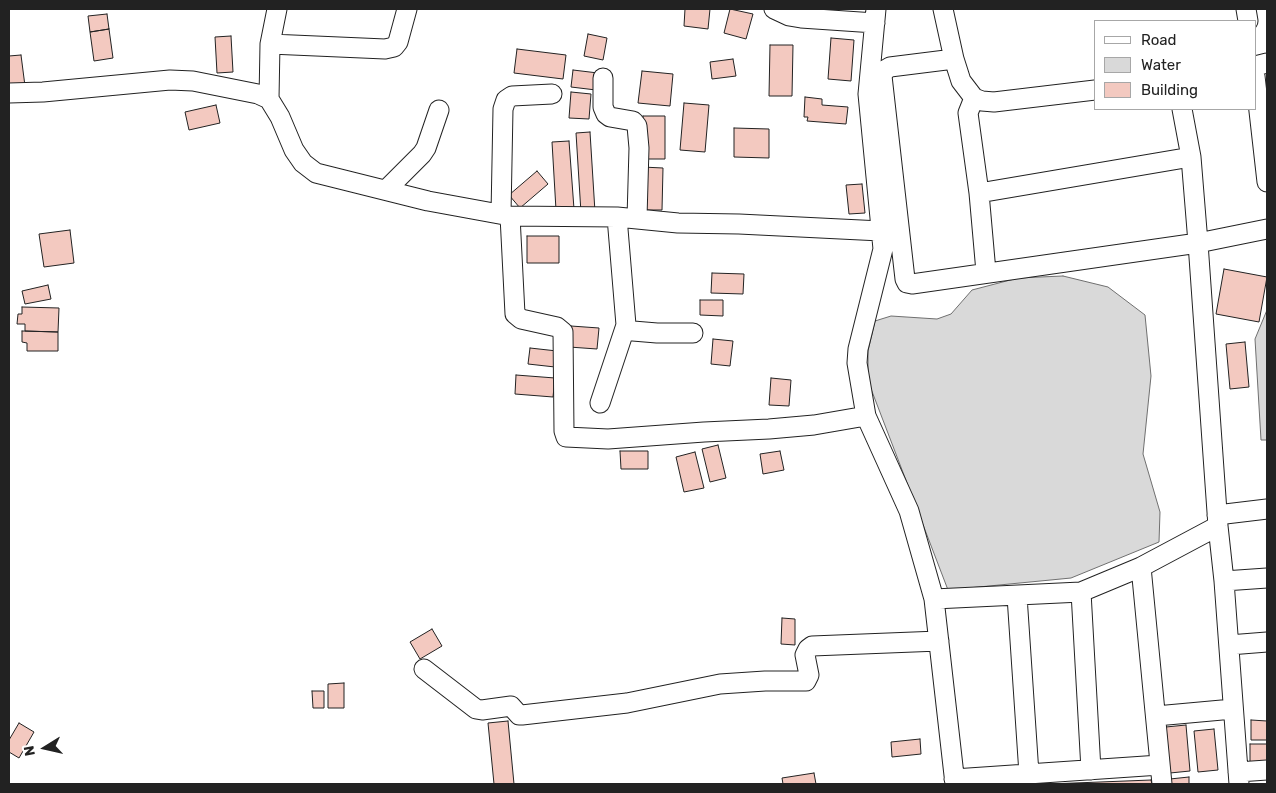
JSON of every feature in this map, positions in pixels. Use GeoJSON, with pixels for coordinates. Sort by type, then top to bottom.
{"type":"FeatureCollection","features":[{"type":"Feature","properties":{"kind":"street"},"geometry":{"type":"LineString","coordinates":[[277,9],[270,44],[269,99],[280,117],[294,150],[308,168],[316,173],[428,201],[506,215],[617,217],[678,223],[881,231]]}},
{"type":"Feature","properties":{"kind":"street"},"geometry":{"type":"LineString","coordinates":[[270,44],[385,49],[394,47],[398,42],[407,9]]}},
{"type":"Feature","properties":{"kind":"street"},"geometry":{"type":"LineString","coordinates":[[774,9],[789,16],[801,18],[875,16],[868,77],[868,94],[883,249],[858,349],[857,363],[866,416],[909,511],[934,599],[954,781],[1160,765]]}},
{"type":"Feature","properties":{"kind":"street"},"geometry":{"type":"LineString","coordinates":[[943,9],[961,81],[974,98],[982,102],[994,102],[1094,90]]}},
{"type":"Feature","properties":{"kind":"street"},"geometry":{"type":"LineString","coordinates":[[954,58],[890,67],[885,70],[882,76],[905,279],[907,283],[912,284],[1198,243],[1267,229]]}},
{"type":"Feature","properties":{"kind":"street"},"geometry":{"type":"LineString","coordinates":[[603,78],[603,107],[606,114],[610,117],[633,121],[637,126],[639,148],[637,218]]}},
{"type":"Feature","properties":{"kind":"street"},"geometry":{"type":"LineString","coordinates":[[9,93],[43,92],[170,80],[193,80],[258,94],[269,99]]}},
{"type":"Feature","properties":{"kind":"street"},"geometry":{"type":"LineString","coordinates":[[1256,85],[1267,182]]}},
{"type":"Feature","properties":{"kind":"street"},"geometry":{"type":"LineString","coordinates":[[552,94],[512,96],[506,100],[504,109],[506,215],[515,314],[520,319],[557,327],[564,332],[564,431],[566,437],[608,439],[704,432],[769,430],[866,416]]}},
{"type":"Feature","properties":{"kind":"street"},"geometry":{"type":"LineString","coordinates":[[974,98],[968,113],[979,193],[986,272]]}},
{"type":"Feature","properties":{"kind":"street"},"geometry":{"type":"LineString","coordinates":[[386,190],[426,148],[439,110]]}},
{"type":"Feature","properties":{"kind":"street"},"geometry":{"type":"LineString","coordinates":[[1182,110],[1191,156],[1217,521],[1224,581],[1239,778],[1267,770]]}},
{"type":"Feature","properties":{"kind":"street"},"geometry":{"type":"LineString","coordinates":[[979,193],[1191,156]]}},
{"type":"Feature","properties":{"kind":"street"},"geometry":{"type":"LineString","coordinates":[[600,403],[626,326],[617,217]]}},
{"type":"Feature","properties":{"kind":"street"},"geometry":{"type":"LineString","coordinates":[[626,326],[633,331],[692,333]]}},
{"type":"Feature","properties":{"kind":"street"},"geometry":{"type":"LineString","coordinates":[[934,599],[1081,592],[1141,567],[1217,521],[1267,509]]}},
{"type":"Feature","properties":{"kind":"street"},"geometry":{"type":"LineString","coordinates":[[1141,567],[1162,784]]}},
{"type":"Feature","properties":{"kind":"street"},"geometry":{"type":"LineString","coordinates":[[1224,581],[1267,578]]}},
{"type":"Feature","properties":{"kind":"street"},"geometry":{"type":"LineString","coordinates":[[1081,592],[1091,770]]}},
{"type":"Feature","properties":{"kind":"street"},"geometry":{"type":"LineString","coordinates":[[1017,596],[1029,774]]}},
{"type":"Feature","properties":{"kind":"street"},"geometry":{"type":"LineString","coordinates":[[424,669],[476,709],[482,710],[511,706],[519,715],[522,715],[627,703],[720,684],[806,681],[809,675],[805,655],[812,646],[939,641]]}},
{"type":"Feature","properties":{"kind":"street"},"geometry":{"type":"LineString","coordinates":[[1229,645],[1267,642]]}},
{"type":"Feature","properties":{"kind":"street"},"geometry":{"type":"LineString","coordinates":[[1156,716],[1233,710]]}},
{"type":"Feature","properties":{"kind":"water"},"geometry":{"type":"Polygon","coordinates":[[[1063,276],[1108,287],[1145,315],[1151,376],[1143,454],[1160,512],[1159,542],[1071,578],[948,590],[868,381],[868,351],[875,321],[891,316],[937,319],[951,314],[972,290],[1018,278],[1063,276]]]}},
{"type":"Feature","properties":{"kind":"water"},"geometry":{"type":"Polygon","coordinates":[[[1267,310],[1267,440],[1261,440],[1255,339],[1267,310]]]}},
{"type":"Feature","properties":{"kind":"building"},"geometry":{"type":"Polygon","coordinates":[[[685,9],[710,9],[708,29],[684,26],[685,9]]]}},
{"type":"Feature","properties":{"kind":"building"},"geometry":{"type":"Polygon","coordinates":[[[730,9],[753,14],[746,39],[724,33],[730,9]]]}},
{"type":"Feature","properties":{"kind":"building"},"geometry":{"type":"Polygon","coordinates":[[[107,14],[109,29],[90,32],[88,16],[107,14]]]}},
{"type":"Feature","properties":{"kind":"building"},"geometry":{"type":"Polygon","coordinates":[[[109,29],[113,58],[94,61],[90,32],[109,29]]]}},
{"type":"Feature","properties":{"kind":"building"},"geometry":{"type":"Polygon","coordinates":[[[588,34],[607,38],[603,60],[584,56],[588,34]]]}},
{"type":"Feature","properties":{"kind":"building"},"geometry":{"type":"Polygon","coordinates":[[[231,36],[233,72],[217,73],[215,37],[231,36]]]}},
{"type":"Feature","properties":{"kind":"building"},"geometry":{"type":"Polygon","coordinates":[[[831,38],[854,40],[851,81],[828,79],[831,38]]]}},
{"type":"Feature","properties":{"kind":"building"},"geometry":{"type":"Polygon","coordinates":[[[770,45],[793,45],[792,96],[769,96],[770,45]]]}},
{"type":"Feature","properties":{"kind":"building"},"geometry":{"type":"Polygon","coordinates":[[[517,49],[566,55],[563,79],[514,73],[517,49]]]}},
{"type":"Feature","properties":{"kind":"building"},"geometry":{"type":"Polygon","coordinates":[[[21,55],[25,86],[9,88],[9,56],[21,55]]]}},
{"type":"Feature","properties":{"kind":"building"},"geometry":{"type":"Polygon","coordinates":[[[733,59],[736,76],[712,79],[710,62],[733,59]]]}},
{"type":"Feature","properties":{"kind":"building"},"geometry":{"type":"Polygon","coordinates":[[[573,70],[598,73],[596,90],[571,87],[573,70]]]}},
{"type":"Feature","properties":{"kind":"building"},"geometry":{"type":"Polygon","coordinates":[[[642,71],[673,74],[670,106],[638,103],[642,71]]]}},
{"type":"Feature","properties":{"kind":"building"},"geometry":{"type":"Polygon","coordinates":[[[571,92],[591,94],[589,119],[569,118],[571,92]]]}},
{"type":"Feature","properties":{"kind":"building"},"geometry":{"type":"Polygon","coordinates":[[[805,97],[822,99],[822,105],[848,107],[846,124],[807,121],[808,117],[804,117],[805,97]]]}},
{"type":"Feature","properties":{"kind":"building"},"geometry":{"type":"Polygon","coordinates":[[[684,103],[709,105],[705,152],[680,150],[684,103]]]}},
{"type":"Feature","properties":{"kind":"building"},"geometry":{"type":"Polygon","coordinates":[[[216,105],[220,123],[189,130],[185,112],[216,105]]]}},
{"type":"Feature","properties":{"kind":"building"},"geometry":{"type":"Polygon","coordinates":[[[643,116],[665,116],[665,159],[643,159],[643,116]]]}},
{"type":"Feature","properties":{"kind":"building"},"geometry":{"type":"Polygon","coordinates":[[[734,128],[769,129],[769,158],[734,157],[734,128]]]}},
{"type":"Feature","properties":{"kind":"building"},"geometry":{"type":"Polygon","coordinates":[[[590,132],[595,212],[581,213],[576,133],[590,132]]]}},
{"type":"Feature","properties":{"kind":"building"},"geometry":{"type":"Polygon","coordinates":[[[569,141],[574,209],[556,210],[552,142],[569,141]]]}},
{"type":"Feature","properties":{"kind":"building"},"geometry":{"type":"Polygon","coordinates":[[[642,167],[663,168],[662,210],[641,210],[642,167]]]}},
{"type":"Feature","properties":{"kind":"building"},"geometry":{"type":"Polygon","coordinates":[[[537,171],[548,184],[520,208],[509,195],[537,171]]]}},
{"type":"Feature","properties":{"kind":"building"},"geometry":{"type":"Polygon","coordinates":[[[862,184],[865,213],[849,214],[846,185],[862,184]]]}},
{"type":"Feature","properties":{"kind":"building"},"geometry":{"type":"Polygon","coordinates":[[[70,230],[74,263],[44,267],[39,234],[70,230]]]}},
{"type":"Feature","properties":{"kind":"building"},"geometry":{"type":"Polygon","coordinates":[[[527,236],[559,236],[559,263],[527,263],[527,236]]]}},
{"type":"Feature","properties":{"kind":"building"},"geometry":{"type":"Polygon","coordinates":[[[1224,269],[1267,277],[1259,322],[1216,314],[1224,269]]]}},
{"type":"Feature","properties":{"kind":"building"},"geometry":{"type":"Polygon","coordinates":[[[712,273],[744,274],[743,294],[711,293],[712,273]]]}},
{"type":"Feature","properties":{"kind":"building"},"geometry":{"type":"Polygon","coordinates":[[[48,285],[51,299],[25,304],[22,291],[48,285]]]}},
{"type":"Feature","properties":{"kind":"building"},"geometry":{"type":"Polygon","coordinates":[[[700,300],[723,300],[723,316],[700,315],[700,300]]]}},
{"type":"Feature","properties":{"kind":"building"},"geometry":{"type":"Polygon","coordinates":[[[22,307],[59,308],[58,332],[25,331],[25,324],[17,324],[18,314],[22,314],[22,307]]]}},
{"type":"Feature","properties":{"kind":"building"},"geometry":{"type":"Polygon","coordinates":[[[571,326],[599,328],[597,349],[569,347],[571,326]]]}},
{"type":"Feature","properties":{"kind":"building"},"geometry":{"type":"Polygon","coordinates":[[[22,331],[58,332],[58,351],[27,351],[27,343],[22,342],[22,331]]]}},
{"type":"Feature","properties":{"kind":"building"},"geometry":{"type":"Polygon","coordinates":[[[713,339],[733,341],[730,366],[711,364],[713,339]]]}},
{"type":"Feature","properties":{"kind":"building"},"geometry":{"type":"Polygon","coordinates":[[[1245,342],[1249,387],[1230,389],[1226,344],[1245,342]]]}},
{"type":"Feature","properties":{"kind":"building"},"geometry":{"type":"Polygon","coordinates":[[[530,348],[557,351],[555,367],[528,364],[530,348]]]}},
{"type":"Feature","properties":{"kind":"building"},"geometry":{"type":"Polygon","coordinates":[[[516,375],[555,378],[553,397],[515,394],[516,375]]]}},
{"type":"Feature","properties":{"kind":"building"},"geometry":{"type":"Polygon","coordinates":[[[771,378],[791,380],[789,406],[769,405],[771,378]]]}},
{"type":"Feature","properties":{"kind":"building"},"geometry":{"type":"Polygon","coordinates":[[[718,445],[726,478],[710,482],[702,449],[718,445]]]}},
{"type":"Feature","properties":{"kind":"building"},"geometry":{"type":"Polygon","coordinates":[[[620,451],[648,451],[648,469],[621,469],[620,451]]]}},
{"type":"Feature","properties":{"kind":"building"},"geometry":{"type":"Polygon","coordinates":[[[780,451],[784,470],[763,474],[760,454],[780,451]]]}},
{"type":"Feature","properties":{"kind":"building"},"geometry":{"type":"Polygon","coordinates":[[[695,452],[704,488],[684,492],[676,457],[695,452]]]}},
{"type":"Feature","properties":{"kind":"building"},"geometry":{"type":"Polygon","coordinates":[[[782,618],[795,619],[795,645],[781,644],[782,618]]]}},
{"type":"Feature","properties":{"kind":"building"},"geometry":{"type":"Polygon","coordinates":[[[432,629],[442,646],[420,659],[410,642],[432,629]]]}},
{"type":"Feature","properties":{"kind":"building"},"geometry":{"type":"Polygon","coordinates":[[[344,683],[344,708],[328,708],[328,684],[344,683]]]}},
{"type":"Feature","properties":{"kind":"building"},"geometry":{"type":"Polygon","coordinates":[[[312,691],[324,691],[324,708],[313,708],[312,691]]]}},
{"type":"Feature","properties":{"kind":"building"},"geometry":{"type":"Polygon","coordinates":[[[1251,720],[1267,721],[1267,740],[1251,740],[1251,720]]]}},
{"type":"Feature","properties":{"kind":"building"},"geometry":{"type":"Polygon","coordinates":[[[508,721],[514,784],[494,784],[488,723],[508,721]]]}},
{"type":"Feature","properties":{"kind":"building"},"geometry":{"type":"Polygon","coordinates":[[[19,723],[34,732],[19,758],[9,752],[9,740],[19,723]]]}},
{"type":"Feature","properties":{"kind":"building"},"geometry":{"type":"Polygon","coordinates":[[[1186,725],[1190,771],[1170,773],[1166,727],[1186,725]]]}},
{"type":"Feature","properties":{"kind":"building"},"geometry":{"type":"Polygon","coordinates":[[[1214,729],[1218,770],[1198,772],[1194,731],[1214,729]]]}},
{"type":"Feature","properties":{"kind":"building"},"geometry":{"type":"Polygon","coordinates":[[[920,739],[921,754],[892,757],[891,742],[920,739]]]}},
{"type":"Feature","properties":{"kind":"building"},"geometry":{"type":"Polygon","coordinates":[[[1250,744],[1267,744],[1267,765],[1250,765],[1250,744]]]}},
{"type":"Feature","properties":{"kind":"building"},"geometry":{"type":"Polygon","coordinates":[[[814,773],[816,784],[783,784],[782,778],[814,773]]]}},
{"type":"Feature","properties":{"kind":"building"},"geometry":{"type":"Polygon","coordinates":[[[1189,777],[1189,784],[1170,784],[1170,779],[1189,777]]]}},
{"type":"Feature","properties":{"kind":"building"},"geometry":{"type":"Polygon","coordinates":[[[1151,780],[1152,784],[1049,784],[1151,780]]]}}]}
